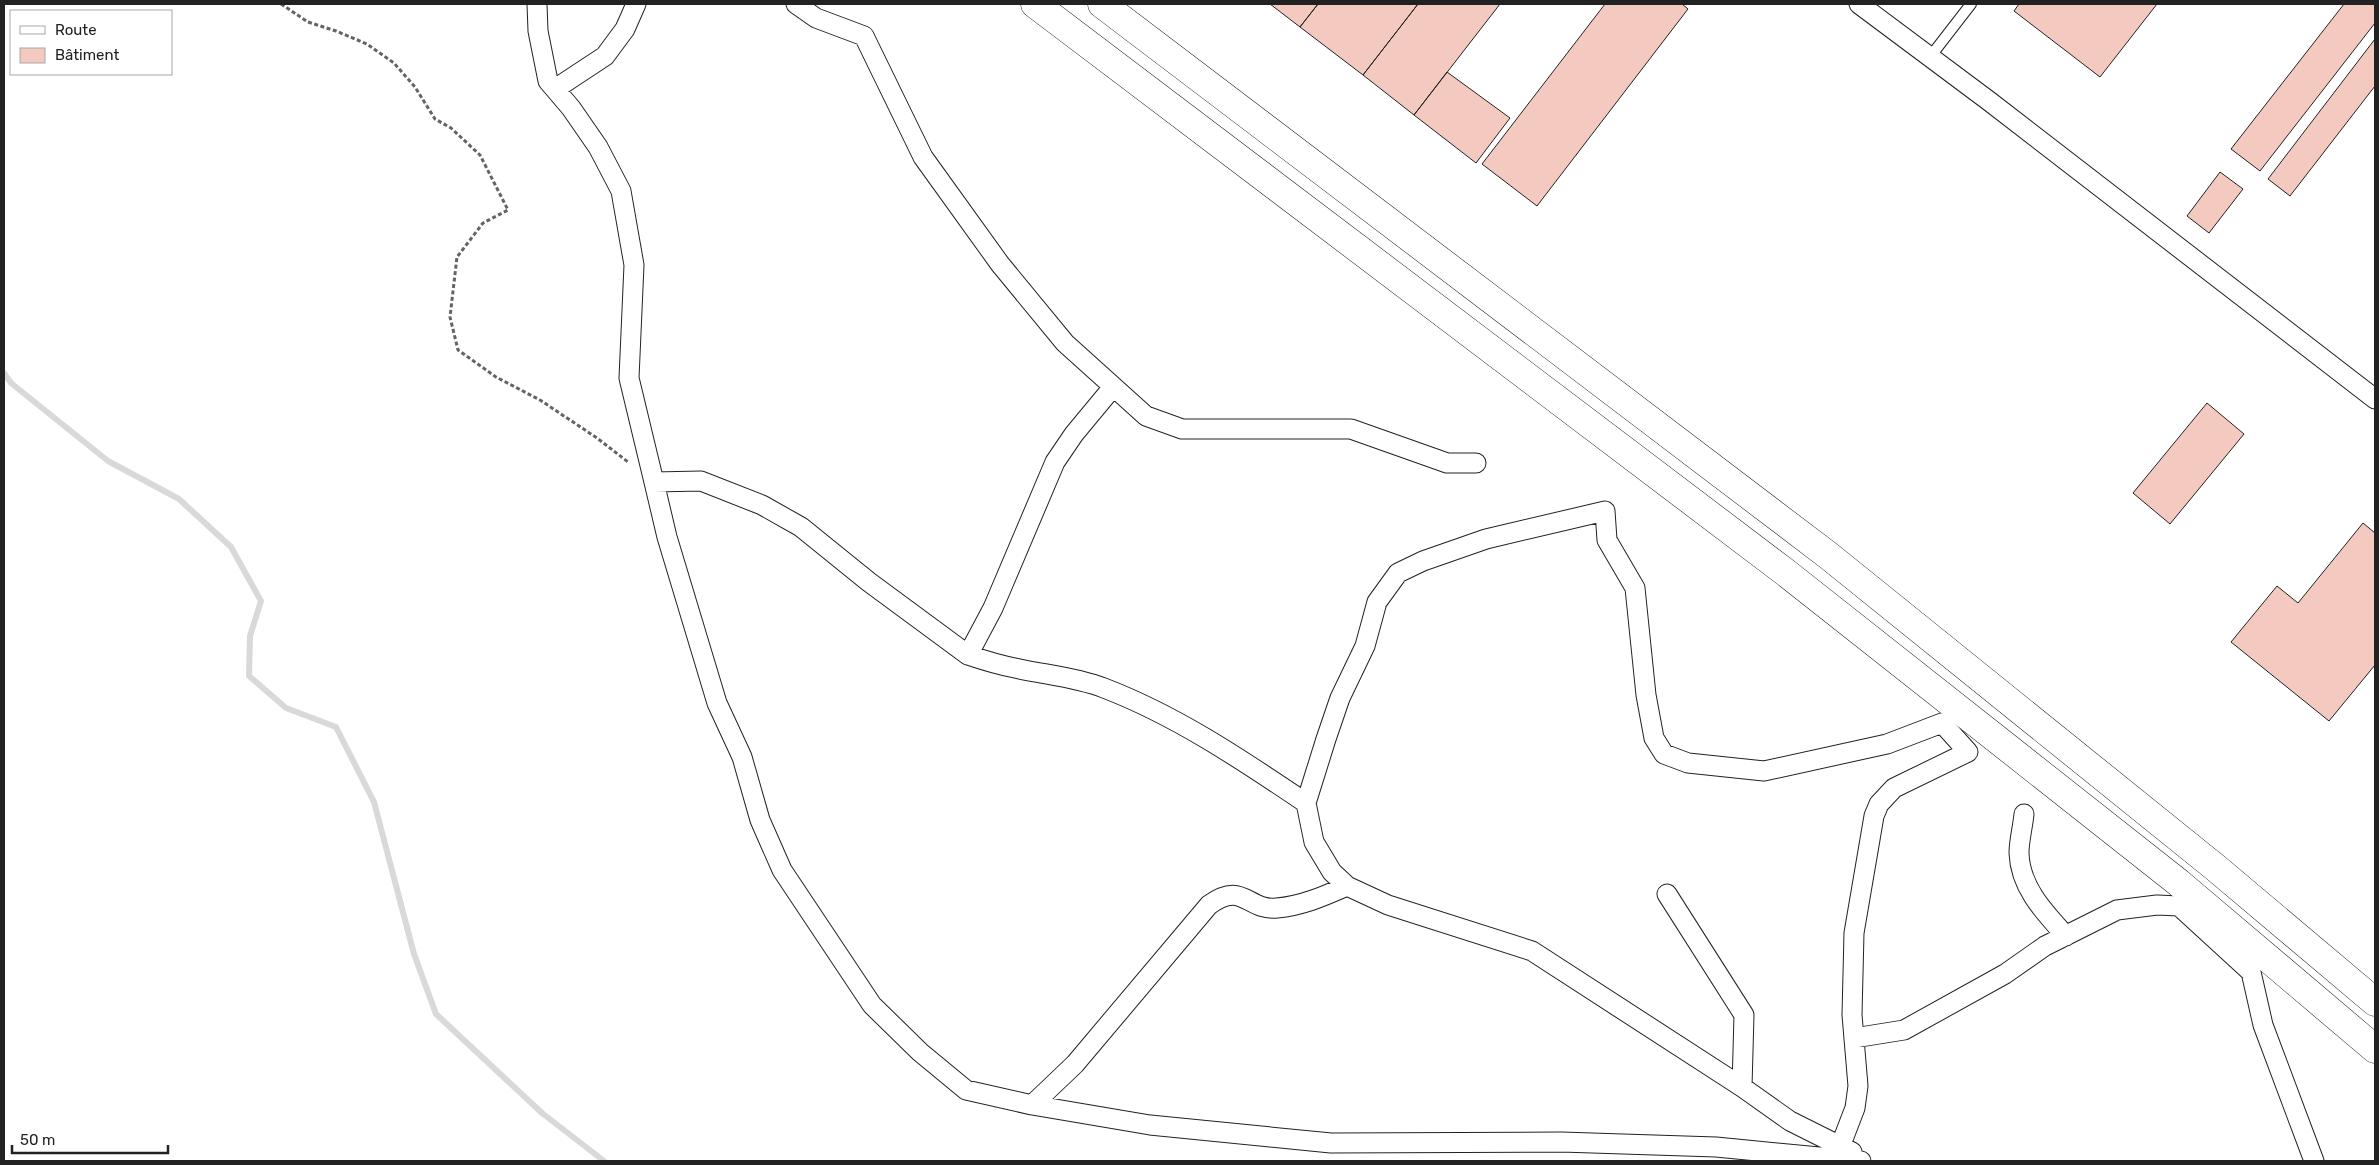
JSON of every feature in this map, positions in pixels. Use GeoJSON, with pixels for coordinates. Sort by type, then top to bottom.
{"type":"FeatureCollection","features":[{"type":"Feature","properties":{"kind":"main road"},"geometry":{"type":"LineString","coordinates":[[1035,4],[1792,578],[2179,882],[2375,1049]]}},
{"type":"Feature","properties":{"kind":"main road"},"geometry":{"type":"LineString","coordinates":[[1102,4],[1829,556],[2216,868],[2375,1002]]}},
{"type":"Feature","properties":{"kind":"street"},"geometry":{"type":"LineString","coordinates":[[536,4],[538,31],[548,81],[571,108],[598,148],[621,191],[634,265],[629,378],[667,537],[717,703],[742,757],[760,820],[782,870],[872,1005],[920,1052],[966,1090],[1032,1105],[1150,1124],[1331,1143],[1560,1142],[1716,1146],[1861,1161]]}},
{"type":"Feature","properties":{"kind":"street"},"geometry":{"type":"LineString","coordinates":[[555,89],[605,56],[626,29],[636,4]]}},
{"type":"Feature","properties":{"kind":"street"},"geometry":{"type":"LineString","coordinates":[[796,4],[816,18],[864,36],[923,157],[1006,272],[1065,342],[1112,387],[1146,416],[1182,429],[1351,429],[1447,463],[1476,463]]}},
{"type":"Feature","properties":{"kind":"street"},"geometry":{"type":"LineString","coordinates":[[1859,4],[2375,399]]}},
{"type":"Feature","properties":{"kind":"street"},"geometry":{"type":"LineString","coordinates":[[968,655],[1005,581],[1054,462],[1112,387]]}},
{"type":"Feature","properties":{"kind":"street"},"geometry":{"type":"LineString","coordinates":[[654,482],[701,481],[762,505],[800,527],[868,582],[968,655],[1015,668],[1066,676],[1105,688],[1179,724],[1239,758],[1306,803]]}},
{"type":"Feature","properties":{"kind":"street"},"geometry":{"type":"LineString","coordinates":[[1840,1147],[1855,1108],[1858,1086],[1852,1015],[1854,933],[1874,816],[1879,804],[1894,788],[1968,752],[1942,723],[1887,744],[1764,771],[1688,763],[1664,754],[1654,738],[1646,695],[1635,588],[1608,540],[1605,512],[1486,540],[1423,561],[1398,573],[1377,602],[1365,646],[1340,698],[1306,803],[1314,842],[1332,872],[1346,886],[1388,905],[1532,951],[1742,1087],[1790,1121],[1840,1147],[1872,1161]]}},
{"type":"Feature","properties":{"kind":"street"},"geometry":{"type":"LineString","coordinates":[[2024,814],[2019,853],[2026,885],[2044,912],[2066,936]]}},
{"type":"Feature","properties":{"kind":"street"},"geometry":{"type":"LineString","coordinates":[[1032,1105],[1075,1064],[1209,905],[1221,896],[1232,894],[1264,907],[1275,909],[1312,902],[1346,886]]}},
{"type":"Feature","properties":{"kind":"street"},"geometry":{"type":"LineString","coordinates":[[1667,894],[1744,1015],[1742,1087]]}},
{"type":"Feature","properties":{"kind":"street"},"geometry":{"type":"LineString","coordinates":[[1854,1038],[1904,1030],[2005,974],[2046,946],[2117,910],[2158,905],[2179,906],[2251,972],[2263,1025],[2314,1161]]}},
{"type":"Feature","properties":{"kind":"lane"},"geometry":{"type":"LineString","coordinates":[[1930,57],[1971,4]]}},
{"type":"Feature","properties":{"kind":"path"},"geometry":{"type":"LineString","coordinates":[[282,4],[308,22],[367,44],[394,63],[415,87],[435,119],[451,128],[480,155],[508,210],[483,223],[458,257],[450,316],[458,350],[496,377],[540,400],[596,438],[654,482]]}},
{"type":"Feature","properties":{"kind":"building"},"geometry":{"type":"Polygon","coordinates":[[[1270,4],[1318,4],[1300,27],[1270,4]]]}},
{"type":"Feature","properties":{"kind":"building"},"geometry":{"type":"Polygon","coordinates":[[[1318,4],[1418,4],[1363,75],[1300,27],[1318,4]]]}},
{"type":"Feature","properties":{"kind":"building"},"geometry":{"type":"Polygon","coordinates":[[[1418,4],[1500,4],[1414,115],[1363,75],[1418,4]]]}},
{"type":"Feature","properties":{"kind":"building"},"geometry":{"type":"Polygon","coordinates":[[[1605,4],[1682,4],[1688,9],[1537,206],[1482,164],[1605,4]]]}},
{"type":"Feature","properties":{"kind":"building"},"geometry":{"type":"Polygon","coordinates":[[[2019,4],[2157,4],[2100,77],[2014,11],[2019,4]]]}},
{"type":"Feature","properties":{"kind":"building"},"geometry":{"type":"Polygon","coordinates":[[[2344,4],[2375,4],[2375,23],[2260,171],[2231,149],[2344,4]]]}},
{"type":"Feature","properties":{"kind":"building"},"geometry":{"type":"Polygon","coordinates":[[[2375,39],[2375,86],[2290,196],[2268,179],[2375,39]]]}},
{"type":"Feature","properties":{"kind":"building"},"geometry":{"type":"Polygon","coordinates":[[[1447,72],[1510,118],[1476,163],[1414,115],[1447,72]]]}},
{"type":"Feature","properties":{"kind":"building"},"geometry":{"type":"Polygon","coordinates":[[[2220,172],[2243,189],[2209,233],[2187,216],[2220,172]]]}},
{"type":"Feature","properties":{"kind":"building"},"geometry":{"type":"Polygon","coordinates":[[[2207,403],[2244,434],[2170,524],[2133,493],[2207,403]]]}},
{"type":"Feature","properties":{"kind":"building"},"geometry":{"type":"Polygon","coordinates":[[[2363,523],[2375,533],[2375,665],[2329,721],[2231,642],[2277,586],[2298,603],[2363,523]]]}},
{"type":"Feature","properties":{"kind":"waterway"},"geometry":{"type":"LineString","coordinates":[[4,373],[11,383],[108,461],[179,499],[231,547],[261,601],[250,636],[249,676],[286,708],[336,727],[374,802],[414,954],[436,1014],[542,1113],[604,1161]]}}]}
